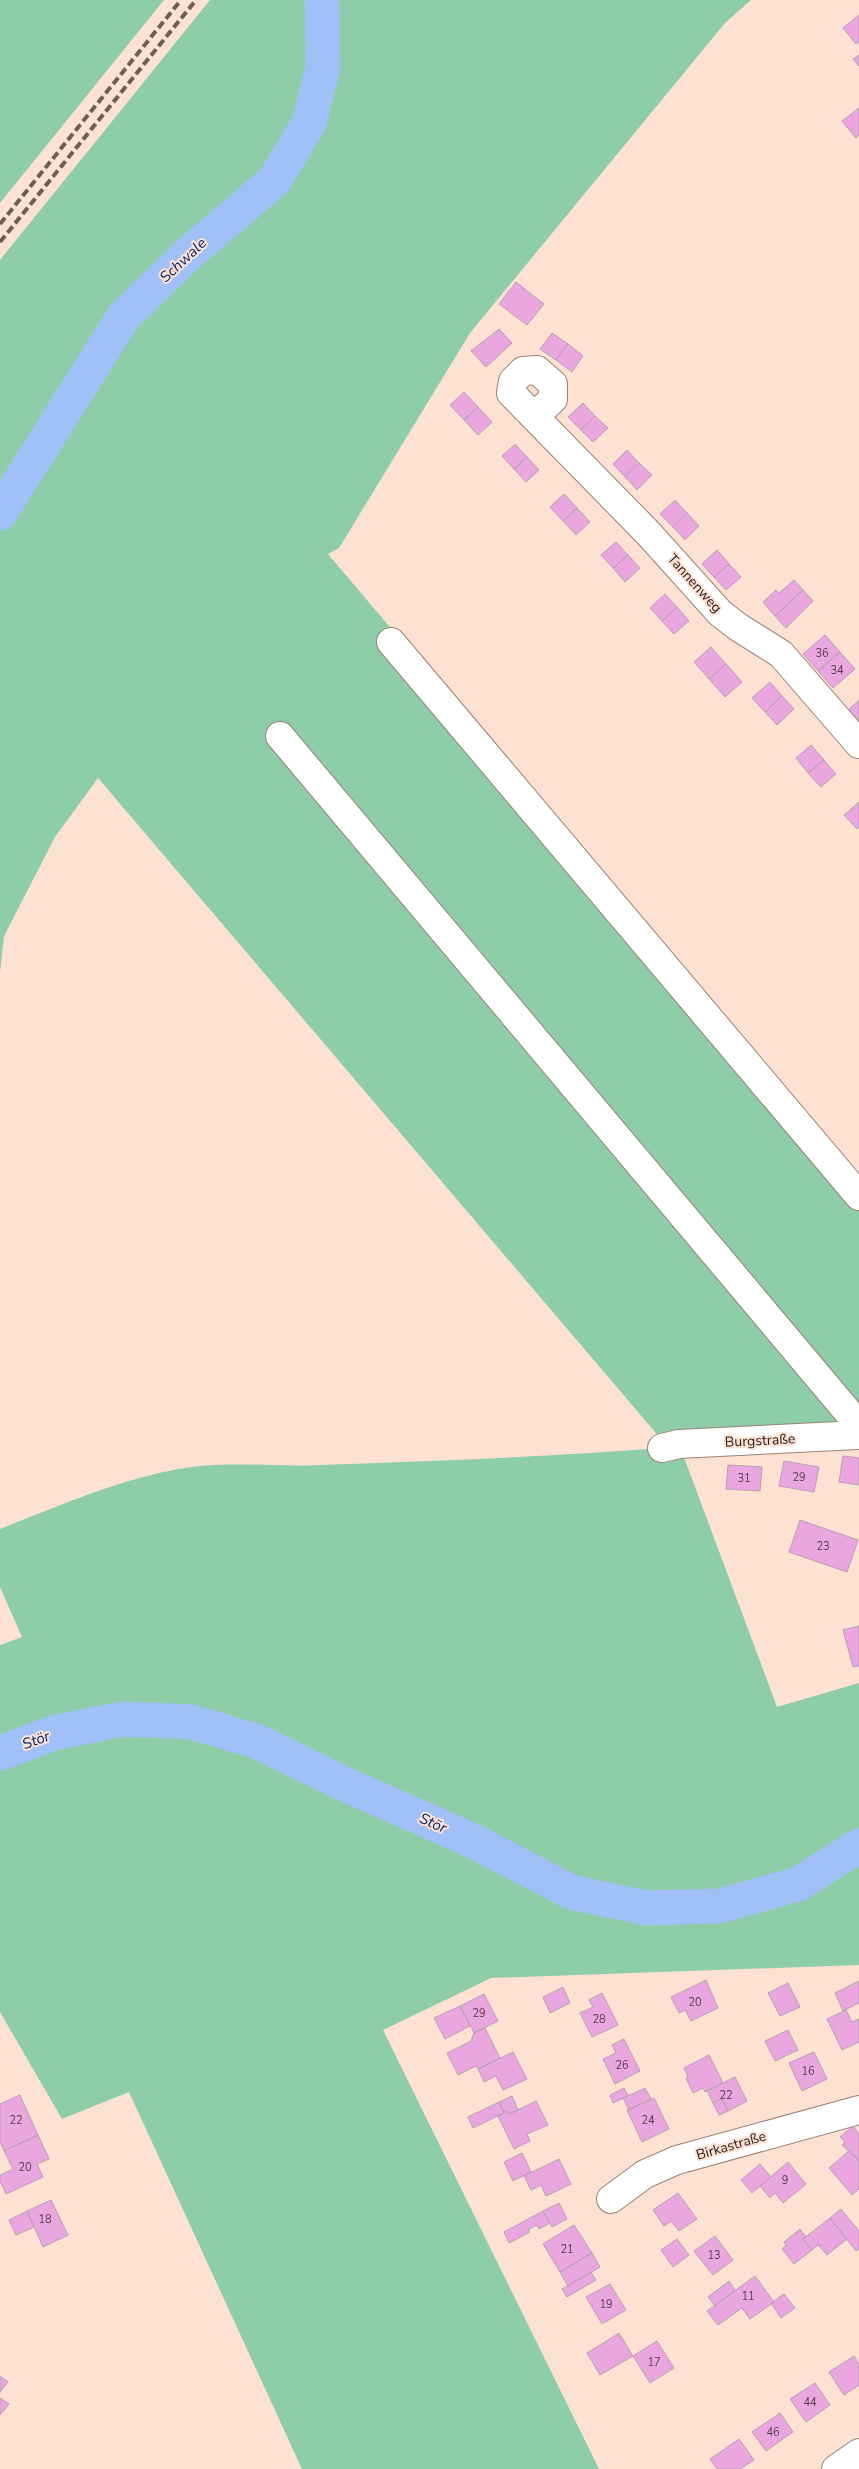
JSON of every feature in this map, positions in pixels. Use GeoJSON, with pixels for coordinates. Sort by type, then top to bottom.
{"type":"FeatureCollection","features":[{"type":"Feature","properties":{"kind":"street","name":"Tannenweg"},"geometry":{"type":"LineString","coordinates":[[535,416],[649,534],[720,612],[738,627],[767,643],[781,654],[859,744]]}},
{"type":"Feature","properties":{"kind":"street"},"geometry":{"type":"LineString","coordinates":[[391,642],[859,1196]]}},
{"type":"Feature","properties":{"kind":"street"},"geometry":{"type":"LineString","coordinates":[[280,736],[857,1423]]}},
{"type":"Feature","properties":{"kind":"street","name":"Burgstraße"},"geometry":{"type":"LineString","coordinates":[[662,1439],[679,1444],[857,1423]]}},
{"type":"Feature","properties":{"kind":"street","name":"Birkastraße"},"geometry":{"type":"LineString","coordinates":[[611,2199],[645,2174],[677,2160],[859,2110]]}},
{"type":"Feature","properties":{"kind":"street"},"geometry":{"type":"LineString","coordinates":[[836,2469],[859,2453]]}},
{"type":"Feature","properties":{"kind":"green space"},"geometry":{"type":"Polygon","coordinates":[[[0,0],[164,0],[0,203],[0,0]]]}},
{"type":"Feature","properties":{"kind":"green space"},"geometry":{"type":"Polygon","coordinates":[[[210,0],[751,0],[725,23],[470,333],[339,548],[328,554],[859,1182],[859,1421],[661,1439],[98,778],[55,837],[4,936],[0,972],[0,260],[210,0]]]}},
{"type":"Feature","properties":{"kind":"green space"},"geometry":{"type":"Polygon","coordinates":[[[679,1444],[777,1707],[859,1683],[859,1965],[491,1978],[383,2030],[599,2469],[302,2469],[129,2092],[62,2119],[0,2012],[0,1645],[22,1637],[0,1587],[0,1529],[125,1482],[176,1469],[230,1464],[304,1465],[404,1462],[662,1448],[679,1444]],[[362,1793],[553,1883],[473,1841],[362,1793]]]}},
{"type":"Feature","properties":{"kind":"building"},"geometry":{"type":"Polygon","coordinates":[[[859,15],[859,42],[856,44],[843,28],[859,15]]]}},
{"type":"Feature","properties":{"kind":"building"},"geometry":{"type":"Polygon","coordinates":[[[859,55],[859,66],[853,59],[859,55]]]}},
{"type":"Feature","properties":{"kind":"building"},"geometry":{"type":"Polygon","coordinates":[[[859,108],[859,135],[856,138],[842,121],[859,108]]]}},
{"type":"Feature","properties":{"kind":"building"},"geometry":{"type":"Polygon","coordinates":[[[516,282],[544,304],[527,325],[499,304],[516,282]]]}},
{"type":"Feature","properties":{"kind":"building"},"geometry":{"type":"Polygon","coordinates":[[[499,329],[512,343],[486,367],[471,351],[499,329]]]}},
{"type":"Feature","properties":{"kind":"building"},"geometry":{"type":"Polygon","coordinates":[[[552,333],[568,344],[556,360],[540,349],[552,333]]]}},
{"type":"Feature","properties":{"kind":"building"},"geometry":{"type":"Polygon","coordinates":[[[568,344],[583,356],[572,372],[556,360],[568,344]]]}},
{"type":"Feature","properties":{"kind":"building"},"geometry":{"type":"Polygon","coordinates":[[[464,392],[478,407],[464,420],[450,405],[464,392]]]}},
{"type":"Feature","properties":{"kind":"building"},"geometry":{"type":"Polygon","coordinates":[[[583,403],[595,416],[581,430],[568,417],[583,403]]]}},
{"type":"Feature","properties":{"kind":"building"},"geometry":{"type":"Polygon","coordinates":[[[478,407],[492,422],[478,435],[464,420],[478,407]]]}},
{"type":"Feature","properties":{"kind":"building"},"geometry":{"type":"Polygon","coordinates":[[[595,416],[608,428],[593,442],[581,430],[595,416]]]}},
{"type":"Feature","properties":{"kind":"building"},"geometry":{"type":"Polygon","coordinates":[[[515,444],[527,457],[514,469],[502,456],[515,444]]]}},
{"type":"Feature","properties":{"kind":"building"},"geometry":{"type":"Polygon","coordinates":[[[627,450],[639,463],[625,477],[613,464],[627,450]]]}},
{"type":"Feature","properties":{"kind":"building"},"geometry":{"type":"Polygon","coordinates":[[[527,457],[539,470],[526,482],[514,469],[527,457]]]}},
{"type":"Feature","properties":{"kind":"building"},"geometry":{"type":"Polygon","coordinates":[[[639,463],[652,475],[637,490],[625,477],[639,463]]]}},
{"type":"Feature","properties":{"kind":"building"},"geometry":{"type":"Polygon","coordinates":[[[564,494],[577,508],[563,521],[550,507],[564,494]]]}},
{"type":"Feature","properties":{"kind":"building"},"geometry":{"type":"Polygon","coordinates":[[[675,500],[687,513],[673,527],[660,514],[675,500]]]}},
{"type":"Feature","properties":{"kind":"building"},"geometry":{"type":"Polygon","coordinates":[[[577,508],[590,522],[576,535],[563,521],[577,508]]]}},
{"type":"Feature","properties":{"kind":"building"},"geometry":{"type":"Polygon","coordinates":[[[687,513],[699,526],[685,540],[673,527],[687,513]]]}},
{"type":"Feature","properties":{"kind":"building"},"geometry":{"type":"Polygon","coordinates":[[[616,542],[628,555],[613,568],[601,555],[616,542]]]}},
{"type":"Feature","properties":{"kind":"building"},"geometry":{"type":"Polygon","coordinates":[[[717,550],[729,564],[714,577],[702,564],[717,550]]]}},
{"type":"Feature","properties":{"kind":"building"},"geometry":{"type":"Polygon","coordinates":[[[628,555],[640,568],[625,582],[613,568],[628,555]]]}},
{"type":"Feature","properties":{"kind":"building"},"geometry":{"type":"Polygon","coordinates":[[[729,564],[741,577],[726,590],[714,577],[729,564]]]}},
{"type":"Feature","properties":{"kind":"building"},"geometry":{"type":"Polygon","coordinates":[[[794,580],[803,590],[775,616],[763,602],[776,590],[779,593],[794,580]]]}},
{"type":"Feature","properties":{"kind":"building"},"geometry":{"type":"Polygon","coordinates":[[[803,590],[813,601],[786,628],[775,616],[803,590]]]}},
{"type":"Feature","properties":{"kind":"building"},"geometry":{"type":"Polygon","coordinates":[[[665,594],[677,607],[662,621],[650,608],[665,594]]]}},
{"type":"Feature","properties":{"kind":"building"},"geometry":{"type":"Polygon","coordinates":[[[677,607],[689,621],[674,634],[662,621],[677,607]]]}},
{"type":"Feature","properties":{"kind":"building"},"geometry":{"type":"Polygon","coordinates":[[[825,635],[840,652],[818,671],[803,654],[825,635]]]}},
{"type":"Feature","properties":{"kind":"building"},"geometry":{"type":"Polygon","coordinates":[[[711,647],[726,664],[709,679],[694,662],[711,647]]]}},
{"type":"Feature","properties":{"kind":"building"},"geometry":{"type":"Polygon","coordinates":[[[840,652],[855,669],[833,688],[818,671],[840,652]]]}},
{"type":"Feature","properties":{"kind":"building"},"geometry":{"type":"Polygon","coordinates":[[[726,664],[742,682],[725,697],[709,679],[726,664]]]}},
{"type":"Feature","properties":{"kind":"building"},"geometry":{"type":"Polygon","coordinates":[[[770,682],[782,696],[765,712],[752,698],[770,682]]]}},
{"type":"Feature","properties":{"kind":"building"},"geometry":{"type":"Polygon","coordinates":[[[782,696],[794,709],[777,725],[765,712],[782,696]]]}},
{"type":"Feature","properties":{"kind":"building"},"geometry":{"type":"Polygon","coordinates":[[[859,700],[859,724],[847,711],[859,700]]]}},
{"type":"Feature","properties":{"kind":"building"},"geometry":{"type":"Polygon","coordinates":[[[811,745],[824,760],[808,773],[796,758],[811,745]]]}},
{"type":"Feature","properties":{"kind":"building"},"geometry":{"type":"Polygon","coordinates":[[[824,760],[836,774],[821,787],[808,773],[824,760]]]}},
{"type":"Feature","properties":{"kind":"building"},"geometry":{"type":"Polygon","coordinates":[[[859,802],[859,827],[857,829],[844,815],[859,802]]]}},
{"type":"Feature","properties":{"kind":"building"},"geometry":{"type":"Polygon","coordinates":[[[843,1456],[859,1458],[859,1485],[839,1482],[843,1456]]]}},
{"type":"Feature","properties":{"kind":"building"},"geometry":{"type":"Polygon","coordinates":[[[784,1461],[819,1467],[814,1492],[779,1486],[784,1461]]]}},
{"type":"Feature","properties":{"kind":"building"},"geometry":{"type":"Polygon","coordinates":[[[728,1465],[762,1467],[760,1491],[726,1489],[728,1465]]]}},
{"type":"Feature","properties":{"kind":"building"},"geometry":{"type":"Polygon","coordinates":[[[800,1520],[858,1540],[847,1572],[789,1552],[800,1520]]]}},
{"type":"Feature","properties":{"kind":"building"},"geometry":{"type":"Polygon","coordinates":[[[859,1626],[859,1666],[853,1667],[843,1630],[859,1626]]]}},
{"type":"Feature","properties":{"kind":"building"},"geometry":{"type":"Polygon","coordinates":[[[706,1980],[718,2008],[691,2021],[685,2010],[679,2013],[671,1997],[706,1980]]]}},
{"type":"Feature","properties":{"kind":"building"},"geometry":{"type":"Polygon","coordinates":[[[859,1981],[859,2003],[843,2011],[835,1993],[859,1981]]]}},
{"type":"Feature","properties":{"kind":"building"},"geometry":{"type":"Polygon","coordinates":[[[788,1983],[800,2007],[780,2016],[768,1993],[788,1983]]]}},
{"type":"Feature","properties":{"kind":"building"},"geometry":{"type":"Polygon","coordinates":[[[563,1987],[570,2003],[550,2013],[543,1997],[563,1987]]]}},
{"type":"Feature","properties":{"kind":"building"},"geometry":{"type":"Polygon","coordinates":[[[602,1993],[618,2025],[592,2037],[580,2013],[593,2007],[589,2000],[602,1993]]]}},
{"type":"Feature","properties":{"kind":"building"},"geometry":{"type":"Polygon","coordinates":[[[484,1994],[498,2021],[474,2033],[460,2006],[484,1994]]]}},
{"type":"Feature","properties":{"kind":"building"},"geometry":{"type":"Polygon","coordinates":[[[460,2006],[470,2026],[445,2039],[434,2018],[460,2006]]]}},
{"type":"Feature","properties":{"kind":"building"},"geometry":{"type":"Polygon","coordinates":[[[846,2010],[852,2022],[859,2019],[859,2042],[842,2050],[827,2019],[846,2010]]]}},
{"type":"Feature","properties":{"kind":"building"},"geometry":{"type":"Polygon","coordinates":[[[485,2028],[500,2058],[478,2069],[476,2066],[458,2075],[447,2053],[471,2041],[474,2033],[485,2028]]]}},
{"type":"Feature","properties":{"kind":"building"},"geometry":{"type":"Polygon","coordinates":[[[788,2030],[798,2050],[775,2061],[765,2041],[788,2030]]]}},
{"type":"Feature","properties":{"kind":"building"},"geometry":{"type":"Polygon","coordinates":[[[624,2039],[640,2071],[615,2084],[603,2059],[616,2053],[612,2045],[624,2039]]]}},
{"type":"Feature","properties":{"kind":"building"},"geometry":{"type":"Polygon","coordinates":[[[513,2052],[527,2079],[503,2090],[496,2076],[484,2082],[478,2069],[513,2052]]]}},
{"type":"Feature","properties":{"kind":"building"},"geometry":{"type":"Polygon","coordinates":[[[814,2052],[827,2079],[802,2091],[789,2063],[814,2052]]]}},
{"type":"Feature","properties":{"kind":"building"},"geometry":{"type":"Polygon","coordinates":[[[709,2055],[723,2083],[705,2092],[703,2088],[693,2093],[686,2078],[688,2077],[684,2068],[709,2055]]]}},
{"type":"Feature","properties":{"kind":"building"},"geometry":{"type":"Polygon","coordinates":[[[735,2077],[747,2101],[728,2111],[722,2099],[713,2103],[707,2091],[735,2077]]]}},
{"type":"Feature","properties":{"kind":"building"},"geometry":{"type":"Polygon","coordinates":[[[624,2088],[628,2096],[613,2103],[610,2095],[624,2088]]]}},
{"type":"Feature","properties":{"kind":"building"},"geometry":{"type":"Polygon","coordinates":[[[645,2088],[651,2099],[629,2110],[623,2098],[645,2088]]]}},
{"type":"Feature","properties":{"kind":"building"},"geometry":{"type":"Polygon","coordinates":[[[20,2095],[38,2135],[4,2151],[0,2142],[0,2104],[20,2095]]]}},
{"type":"Feature","properties":{"kind":"building"},"geometry":{"type":"Polygon","coordinates":[[[512,2096],[518,2110],[509,2114],[507,2111],[504,2113],[499,2102],[512,2096]]]}},
{"type":"Feature","properties":{"kind":"building"},"geometry":{"type":"Polygon","coordinates":[[[654,2098],[669,2129],[642,2142],[627,2110],[654,2098]]]}},
{"type":"Feature","properties":{"kind":"building"},"geometry":{"type":"Polygon","coordinates":[[[722,2099],[728,2111],[719,2115],[713,2103],[722,2099]]]}},
{"type":"Feature","properties":{"kind":"building"},"geometry":{"type":"Polygon","coordinates":[[[536,2101],[548,2125],[527,2134],[530,2141],[514,2149],[498,2116],[507,2111],[509,2114],[536,2101]]]}},
{"type":"Feature","properties":{"kind":"building"},"geometry":{"type":"Polygon","coordinates":[[[499,2102],[504,2113],[473,2128],[468,2117],[499,2102]]]}},
{"type":"Feature","properties":{"kind":"building"},"geometry":{"type":"Polygon","coordinates":[[[853,2126],[859,2134],[859,2161],[842,2145],[845,2142],[840,2137],[853,2126]]]}},
{"type":"Feature","properties":{"kind":"building"},"geometry":{"type":"Polygon","coordinates":[[[38,2135],[49,2159],[37,2164],[43,2177],[6,2194],[0,2181],[0,2175],[13,2169],[4,2151],[38,2135]]]}},
{"type":"Feature","properties":{"kind":"building"},"geometry":{"type":"Polygon","coordinates":[[[850,2150],[859,2161],[859,2189],[852,2195],[829,2168],[850,2150]]]}},
{"type":"Feature","properties":{"kind":"building"},"geometry":{"type":"Polygon","coordinates":[[[522,2153],[531,2172],[513,2181],[504,2162],[522,2153]]]}},
{"type":"Feature","properties":{"kind":"building"},"geometry":{"type":"Polygon","coordinates":[[[559,2159],[571,2184],[546,2196],[541,2185],[531,2190],[524,2176],[559,2159]]]}},
{"type":"Feature","properties":{"kind":"building"},"geometry":{"type":"Polygon","coordinates":[[[788,2162],[806,2184],[783,2203],[775,2193],[770,2198],[760,2186],[788,2162]]]}},
{"type":"Feature","properties":{"kind":"building"},"geometry":{"type":"Polygon","coordinates":[[[760,2164],[771,2177],[752,2193],[741,2180],[760,2164]]]}},
{"type":"Feature","properties":{"kind":"building"},"geometry":{"type":"Polygon","coordinates":[[[678,2193],[697,2219],[679,2231],[671,2221],[664,2226],[653,2210],[678,2193]]]}},
{"type":"Feature","properties":{"kind":"building"},"geometry":{"type":"Polygon","coordinates":[[[51,2200],[68,2235],[43,2247],[27,2211],[51,2200]]]}},
{"type":"Feature","properties":{"kind":"building"},"geometry":{"type":"Polygon","coordinates":[[[559,2203],[567,2219],[552,2227],[543,2211],[559,2203]]]}},
{"type":"Feature","properties":{"kind":"building"},"geometry":{"type":"Polygon","coordinates":[[[841,2209],[859,2231],[859,2249],[856,2251],[830,2218],[841,2209]]]}},
{"type":"Feature","properties":{"kind":"building"},"geometry":{"type":"Polygon","coordinates":[[[27,2211],[34,2227],[16,2235],[9,2220],[27,2211]]]}},
{"type":"Feature","properties":{"kind":"building"},"geometry":{"type":"Polygon","coordinates":[[[543,2211],[550,2223],[539,2229],[537,2225],[528,2230],[530,2232],[509,2243],[504,2232],[543,2211]]]}},
{"type":"Feature","properties":{"kind":"building"},"geometry":{"type":"Polygon","coordinates":[[[830,2218],[847,2239],[827,2255],[818,2245],[812,2250],[803,2239],[830,2218]]]}},
{"type":"Feature","properties":{"kind":"building"},"geometry":{"type":"Polygon","coordinates":[[[574,2225],[592,2253],[560,2272],[543,2244],[574,2225]]]}},
{"type":"Feature","properties":{"kind":"building"},"geometry":{"type":"Polygon","coordinates":[[[800,2229],[806,2237],[803,2239],[812,2250],[794,2264],[782,2249],[786,2245],[784,2242],[800,2229]]]}},
{"type":"Feature","properties":{"kind":"building"},"geometry":{"type":"Polygon","coordinates":[[[715,2236],[733,2260],[713,2275],[694,2251],[715,2236]]]}},
{"type":"Feature","properties":{"kind":"building"},"geometry":{"type":"Polygon","coordinates":[[[677,2239],[689,2255],[673,2267],[661,2250],[677,2239]]]}},
{"type":"Feature","properties":{"kind":"building"},"geometry":{"type":"Polygon","coordinates":[[[592,2253],[600,2267],[568,2286],[560,2272],[592,2253]]]}},
{"type":"Feature","properties":{"kind":"building"},"geometry":{"type":"Polygon","coordinates":[[[591,2272],[596,2280],[567,2297],[562,2289],[591,2272]]]}},
{"type":"Feature","properties":{"kind":"building"},"geometry":{"type":"Polygon","coordinates":[[[755,2276],[774,2302],[750,2319],[742,2308],[718,2325],[707,2311],[755,2276]]]}},
{"type":"Feature","properties":{"kind":"building"},"geometry":{"type":"Polygon","coordinates":[[[729,2281],[735,2290],[715,2306],[708,2297],[729,2281]]]}},
{"type":"Feature","properties":{"kind":"building"},"geometry":{"type":"Polygon","coordinates":[[[610,2284],[626,2310],[602,2324],[586,2297],[610,2284]]]}},
{"type":"Feature","properties":{"kind":"building"},"geometry":{"type":"Polygon","coordinates":[[[784,2294],[795,2308],[781,2318],[771,2303],[784,2294]]]}},
{"type":"Feature","properties":{"kind":"building"},"geometry":{"type":"Polygon","coordinates":[[[619,2333],[633,2356],[600,2375],[587,2353],[619,2333]]]}},
{"type":"Feature","properties":{"kind":"building"},"geometry":{"type":"Polygon","coordinates":[[[657,2341],[674,2368],[650,2383],[633,2356],[657,2341]]]}},
{"type":"Feature","properties":{"kind":"building"},"geometry":{"type":"Polygon","coordinates":[[[854,2356],[859,2364],[859,2385],[844,2395],[829,2372],[854,2356]]]}},
{"type":"Feature","properties":{"kind":"building"},"geometry":{"type":"Polygon","coordinates":[[[0,2376],[8,2382],[0,2392],[0,2376]]]}},
{"type":"Feature","properties":{"kind":"building"},"geometry":{"type":"Polygon","coordinates":[[[815,2383],[830,2405],[806,2422],[790,2399],[815,2383]]]}},
{"type":"Feature","properties":{"kind":"building"},"geometry":{"type":"Polygon","coordinates":[[[0,2398],[9,2404],[0,2415],[0,2398]]]}},
{"type":"Feature","properties":{"kind":"building"},"geometry":{"type":"Polygon","coordinates":[[[780,2413],[793,2432],[766,2451],[752,2432],[780,2413]]]}},
{"type":"Feature","properties":{"kind":"building"},"geometry":{"type":"Polygon","coordinates":[[[739,2439],[754,2460],[740,2469],[717,2469],[710,2459],[739,2439]]]}},
{"type":"Feature","properties":{"kind":"waterway","name":"Schwale"},"geometry":{"type":"LineString","coordinates":[[0,513],[124,316],[187,255],[274,181],[309,123],[323,67],[322,0]]}},
{"type":"Feature","properties":{"kind":"waterway","name":"Stör"},"geometry":{"type":"LineString","coordinates":[[0,1753],[57,1732],[124,1719],[192,1722],[256,1741],[338,1781],[473,1841],[571,1892],[646,1908],[720,1906],[798,1884],[859,1846]]}},
{"type":"Feature","properties":{"kind":"railway"},"geometry":{"type":"LineString","coordinates":[[0,224],[181,0]]}},
{"type":"Feature","properties":{"kind":"railway"},"geometry":{"type":"LineString","coordinates":[[0,242],[196,0]]}}]}
